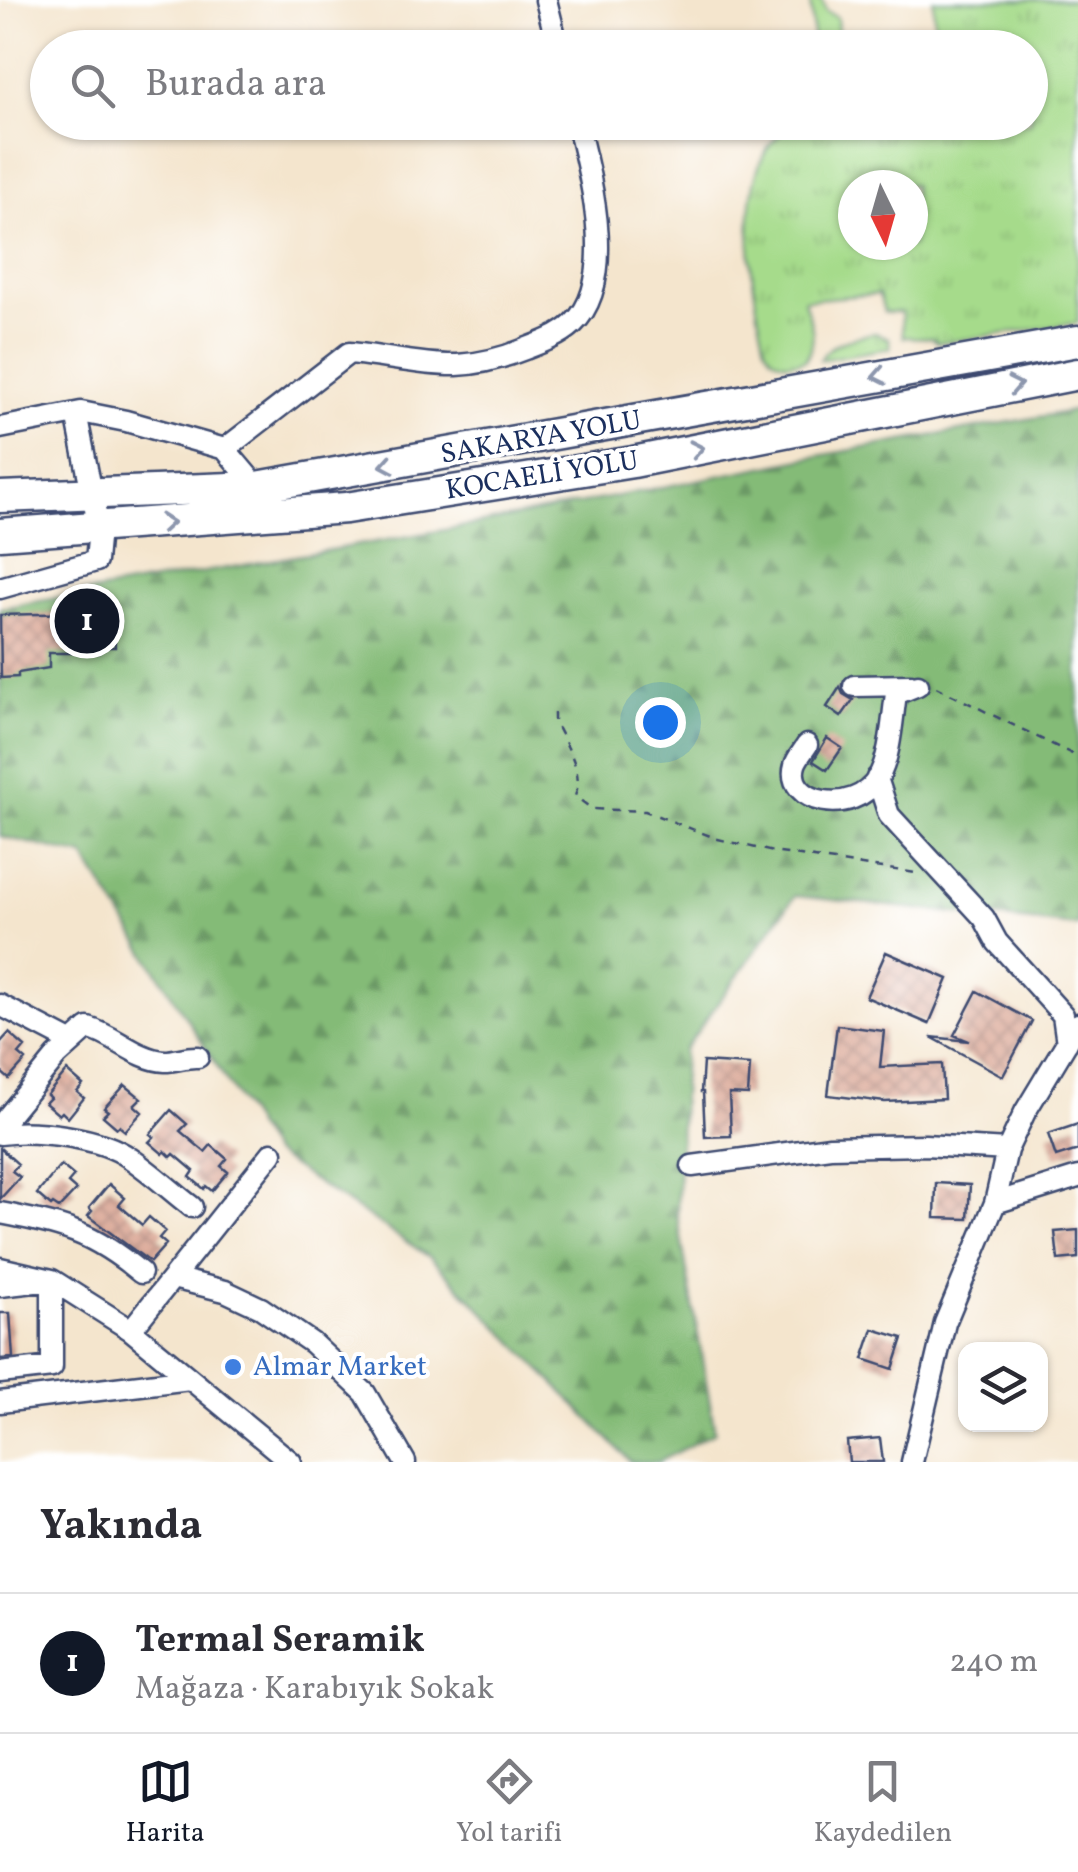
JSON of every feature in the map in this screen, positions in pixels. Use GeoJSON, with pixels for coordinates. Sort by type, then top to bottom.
{"type":"FeatureCollection","features":[{"type":"Feature","properties":{"kind":"highway","name":"SAKARYA YOLU"},"geometry":{"type":"LineString","coordinates":[[0,496],[257,487],[1078,341]]}},
{"type":"Feature","properties":{"kind":"highway","name":"KOCAELİ YOLU"},"geometry":{"type":"LineString","coordinates":[[0,534],[346,508],[633,462],[1078,374]]}},
{"type":"Feature","properties":{"kind":"street"},"geometry":{"type":"LineString","coordinates":[[546,0],[554,30]]}},
{"type":"Feature","properties":{"kind":"street"},"geometry":{"type":"LineString","coordinates":[[224,449],[349,352],[459,365],[512,354],[546,341],[573,324],[585,308],[594,281],[597,233],[594,192],[582,140]]}},
{"type":"Feature","properties":{"kind":"street"},"geometry":{"type":"LineString","coordinates":[[0,588],[96,561],[100,528],[76,413]]}},
{"type":"Feature","properties":{"kind":"street"},"geometry":{"type":"LineString","coordinates":[[0,428],[76,413],[126,420],[224,449],[257,487]]}},
{"type":"Feature","properties":{"kind":"street"},"geometry":{"type":"LineString","coordinates":[[854,686],[918,685]]}},
{"type":"Feature","properties":{"kind":"street"},"geometry":{"type":"LineString","coordinates":[[808,745],[794,766],[796,782],[808,795],[828,803],[854,801],[878,778],[896,694],[918,685]]}},
{"type":"Feature","properties":{"kind":"street"},"geometry":{"type":"LineString","coordinates":[[878,778],[889,815],[984,918],[997,942],[1063,1015],[1072,1041]]}},
{"type":"Feature","properties":{"kind":"street"},"geometry":{"type":"LineString","coordinates":[[0,1005],[71,1042]]}},
{"type":"Feature","properties":{"kind":"street"},"geometry":{"type":"LineString","coordinates":[[912,1462],[944,1323],[996,1203],[1007,1150],[1025,1112],[1072,1041],[1078,1024]]}},
{"type":"Feature","properties":{"kind":"street"},"geometry":{"type":"LineString","coordinates":[[3,1114],[88,1028],[120,1040],[143,1055],[166,1061],[198,1057]]}},
{"type":"Feature","properties":{"kind":"street"},"geometry":{"type":"LineString","coordinates":[[0,1134],[32,1132],[106,1146],[128,1156],[192,1207]]}},
{"type":"Feature","properties":{"kind":"street"},"geometry":{"type":"LineString","coordinates":[[692,1166],[830,1147],[925,1145],[1007,1150]]}},
{"type":"Feature","properties":{"kind":"street"},"geometry":{"type":"LineString","coordinates":[[131,1330],[272,1154]]}},
{"type":"Feature","properties":{"kind":"street"},"geometry":{"type":"LineString","coordinates":[[996,1203],[1078,1176]]}},
{"type":"Feature","properties":{"kind":"street"},"geometry":{"type":"LineString","coordinates":[[0,1212],[82,1232],[141,1273]]}},
{"type":"Feature","properties":{"kind":"street"},"geometry":{"type":"LineString","coordinates":[[0,1268],[52,1280],[131,1330],[292,1462]]}},
{"type":"Feature","properties":{"kind":"street"},"geometry":{"type":"LineString","coordinates":[[173,1278],[237,1296],[312,1344],[366,1393],[405,1462]]}},
{"type":"Feature","properties":{"kind":"street"},"geometry":{"type":"LineString","coordinates":[[0,1286],[52,1280]]}},
{"type":"Feature","properties":{"kind":"street"},"geometry":{"type":"LineString","coordinates":[[0,1373],[52,1367],[52,1280]]}},
{"type":"Feature","properties":{"kind":"street"},"geometry":{"type":"LineString","coordinates":[[0,1402],[190,1379]]}},
{"type":"Feature","properties":{"kind":"path"},"geometry":{"type":"LineString","coordinates":[[918,685],[944,688],[1078,757]]}},
{"type":"Feature","properties":{"kind":"path"},"geometry":{"type":"LineString","coordinates":[[554,713],[577,771],[580,785],[575,796],[592,809],[645,812],[718,838],[773,852],[912,873],[942,872]]}},
{"type":"Feature","properties":{"kind":"green space"},"geometry":{"type":"Polygon","coordinates":[[[810,0],[822,0],[826,12],[837,17],[838,30],[813,30],[810,0]]]}},
{"type":"Feature","properties":{"kind":"green space"},"geometry":{"type":"Polygon","coordinates":[[[933,0],[1078,0],[1078,323],[938,343],[932,338],[903,337],[901,312],[884,312],[879,294],[804,300],[812,330],[810,352],[799,362],[777,360],[765,347],[755,292],[752,191],[761,162],[774,140],[1048,140],[1048,30],[935,30],[933,0]]]}},
{"type":"Feature","properties":{"kind":"green space"},"geometry":{"type":"Polygon","coordinates":[[[875,333],[889,338],[890,348],[820,360],[836,344],[875,333]]]}},
{"type":"Feature","properties":{"kind":"green space"},"geometry":{"type":"Polygon","coordinates":[[[1078,410],[1078,926],[795,896],[684,1050],[677,1214],[715,1432],[658,1462],[631,1462],[431,1258],[272,1153],[84,856],[0,836],[0,608],[478,524],[807,458],[1078,410]]]}},
{"type":"Feature","properties":{"kind":"building"},"geometry":{"type":"Polygon","coordinates":[[[114,612],[115,647],[98,647],[99,653],[49,653],[49,668],[1,678],[0,615],[114,612]]]}},
{"type":"Feature","properties":{"kind":"building"},"geometry":{"type":"Polygon","coordinates":[[[840,687],[853,700],[841,717],[827,707],[840,687]]]}},
{"type":"Feature","properties":{"kind":"building"},"geometry":{"type":"Polygon","coordinates":[[[827,738],[842,748],[827,770],[813,761],[827,738]]]}},
{"type":"Feature","properties":{"kind":"building"},"geometry":{"type":"Polygon","coordinates":[[[886,952],[948,979],[929,1024],[866,997],[886,952]]]}},
{"type":"Feature","properties":{"kind":"building"},"geometry":{"type":"Polygon","coordinates":[[[977,991],[1032,1021],[1003,1076],[931,1037],[969,1041],[954,1035],[977,991]]]}},
{"type":"Feature","properties":{"kind":"building"},"geometry":{"type":"Polygon","coordinates":[[[837,1025],[884,1031],[880,1067],[942,1064],[944,1099],[885,1102],[828,1095],[837,1025]]]}},
{"type":"Feature","properties":{"kind":"building"},"geometry":{"type":"Polygon","coordinates":[[[9,1033],[25,1047],[19,1054],[26,1060],[9,1079],[0,1071],[0,1043],[9,1033]]]}},
{"type":"Feature","properties":{"kind":"building"},"geometry":{"type":"Polygon","coordinates":[[[703,1062],[750,1065],[748,1095],[729,1094],[731,1136],[705,1137],[703,1062]]]}},
{"type":"Feature","properties":{"kind":"building"},"geometry":{"type":"Polygon","coordinates":[[[67,1071],[83,1085],[77,1092],[84,1098],[68,1118],[45,1103],[67,1071]]]}},
{"type":"Feature","properties":{"kind":"building"},"geometry":{"type":"Polygon","coordinates":[[[125,1085],[141,1098],[134,1105],[142,1112],[125,1131],[103,1116],[108,1111],[104,1108],[125,1085]]]}},
{"type":"Feature","properties":{"kind":"building"},"geometry":{"type":"Polygon","coordinates":[[[171,1110],[187,1124],[180,1131],[205,1152],[211,1145],[227,1159],[221,1166],[228,1172],[212,1191],[190,1177],[194,1171],[174,1154],[163,1154],[149,1142],[154,1137],[150,1134],[171,1110]]]}},
{"type":"Feature","properties":{"kind":"building"},"geometry":{"type":"Polygon","coordinates":[[[1078,1124],[1078,1150],[1056,1157],[1048,1134],[1078,1124]]]}},
{"type":"Feature","properties":{"kind":"building"},"geometry":{"type":"Polygon","coordinates":[[[0,1148],[18,1164],[12,1171],[20,1177],[0,1199],[0,1148]]]}},
{"type":"Feature","properties":{"kind":"building"},"geometry":{"type":"Polygon","coordinates":[[[61,1165],[74,1176],[68,1183],[76,1190],[59,1208],[37,1194],[61,1165]]]}},
{"type":"Feature","properties":{"kind":"building"},"geometry":{"type":"Polygon","coordinates":[[[936,1183],[970,1185],[968,1219],[935,1218],[936,1183]]]}},
{"type":"Feature","properties":{"kind":"building"},"geometry":{"type":"Polygon","coordinates":[[[109,1184],[125,1198],[119,1205],[142,1225],[149,1217],[165,1231],[159,1238],[166,1244],[150,1262],[88,1216],[92,1211],[89,1208],[109,1184]]]}},
{"type":"Feature","properties":{"kind":"building"},"geometry":{"type":"Polygon","coordinates":[[[1078,1230],[1078,1258],[1058,1260],[1055,1232],[1078,1230]]]}},
{"type":"Feature","properties":{"kind":"building"},"geometry":{"type":"Polygon","coordinates":[[[0,1313],[10,1313],[13,1358],[0,1359],[0,1313]]]}},
{"type":"Feature","properties":{"kind":"building"},"geometry":{"type":"Polygon","coordinates":[[[873,1329],[903,1338],[893,1369],[863,1359],[873,1329]]]}},
{"type":"Feature","properties":{"kind":"building"},"geometry":{"type":"Polygon","coordinates":[[[880,1438],[883,1462],[849,1462],[847,1441],[880,1438]]]}},
{"type":"Feature","properties":{"kind":"place","name":"Termal Seramik"},"geometry":{"type":"Point","coordinates":[87,621]}},
{"type":"Feature","properties":{"kind":"place","name":"Almar Market"},"geometry":{"type":"Point","coordinates":[233,1367]}}]}
